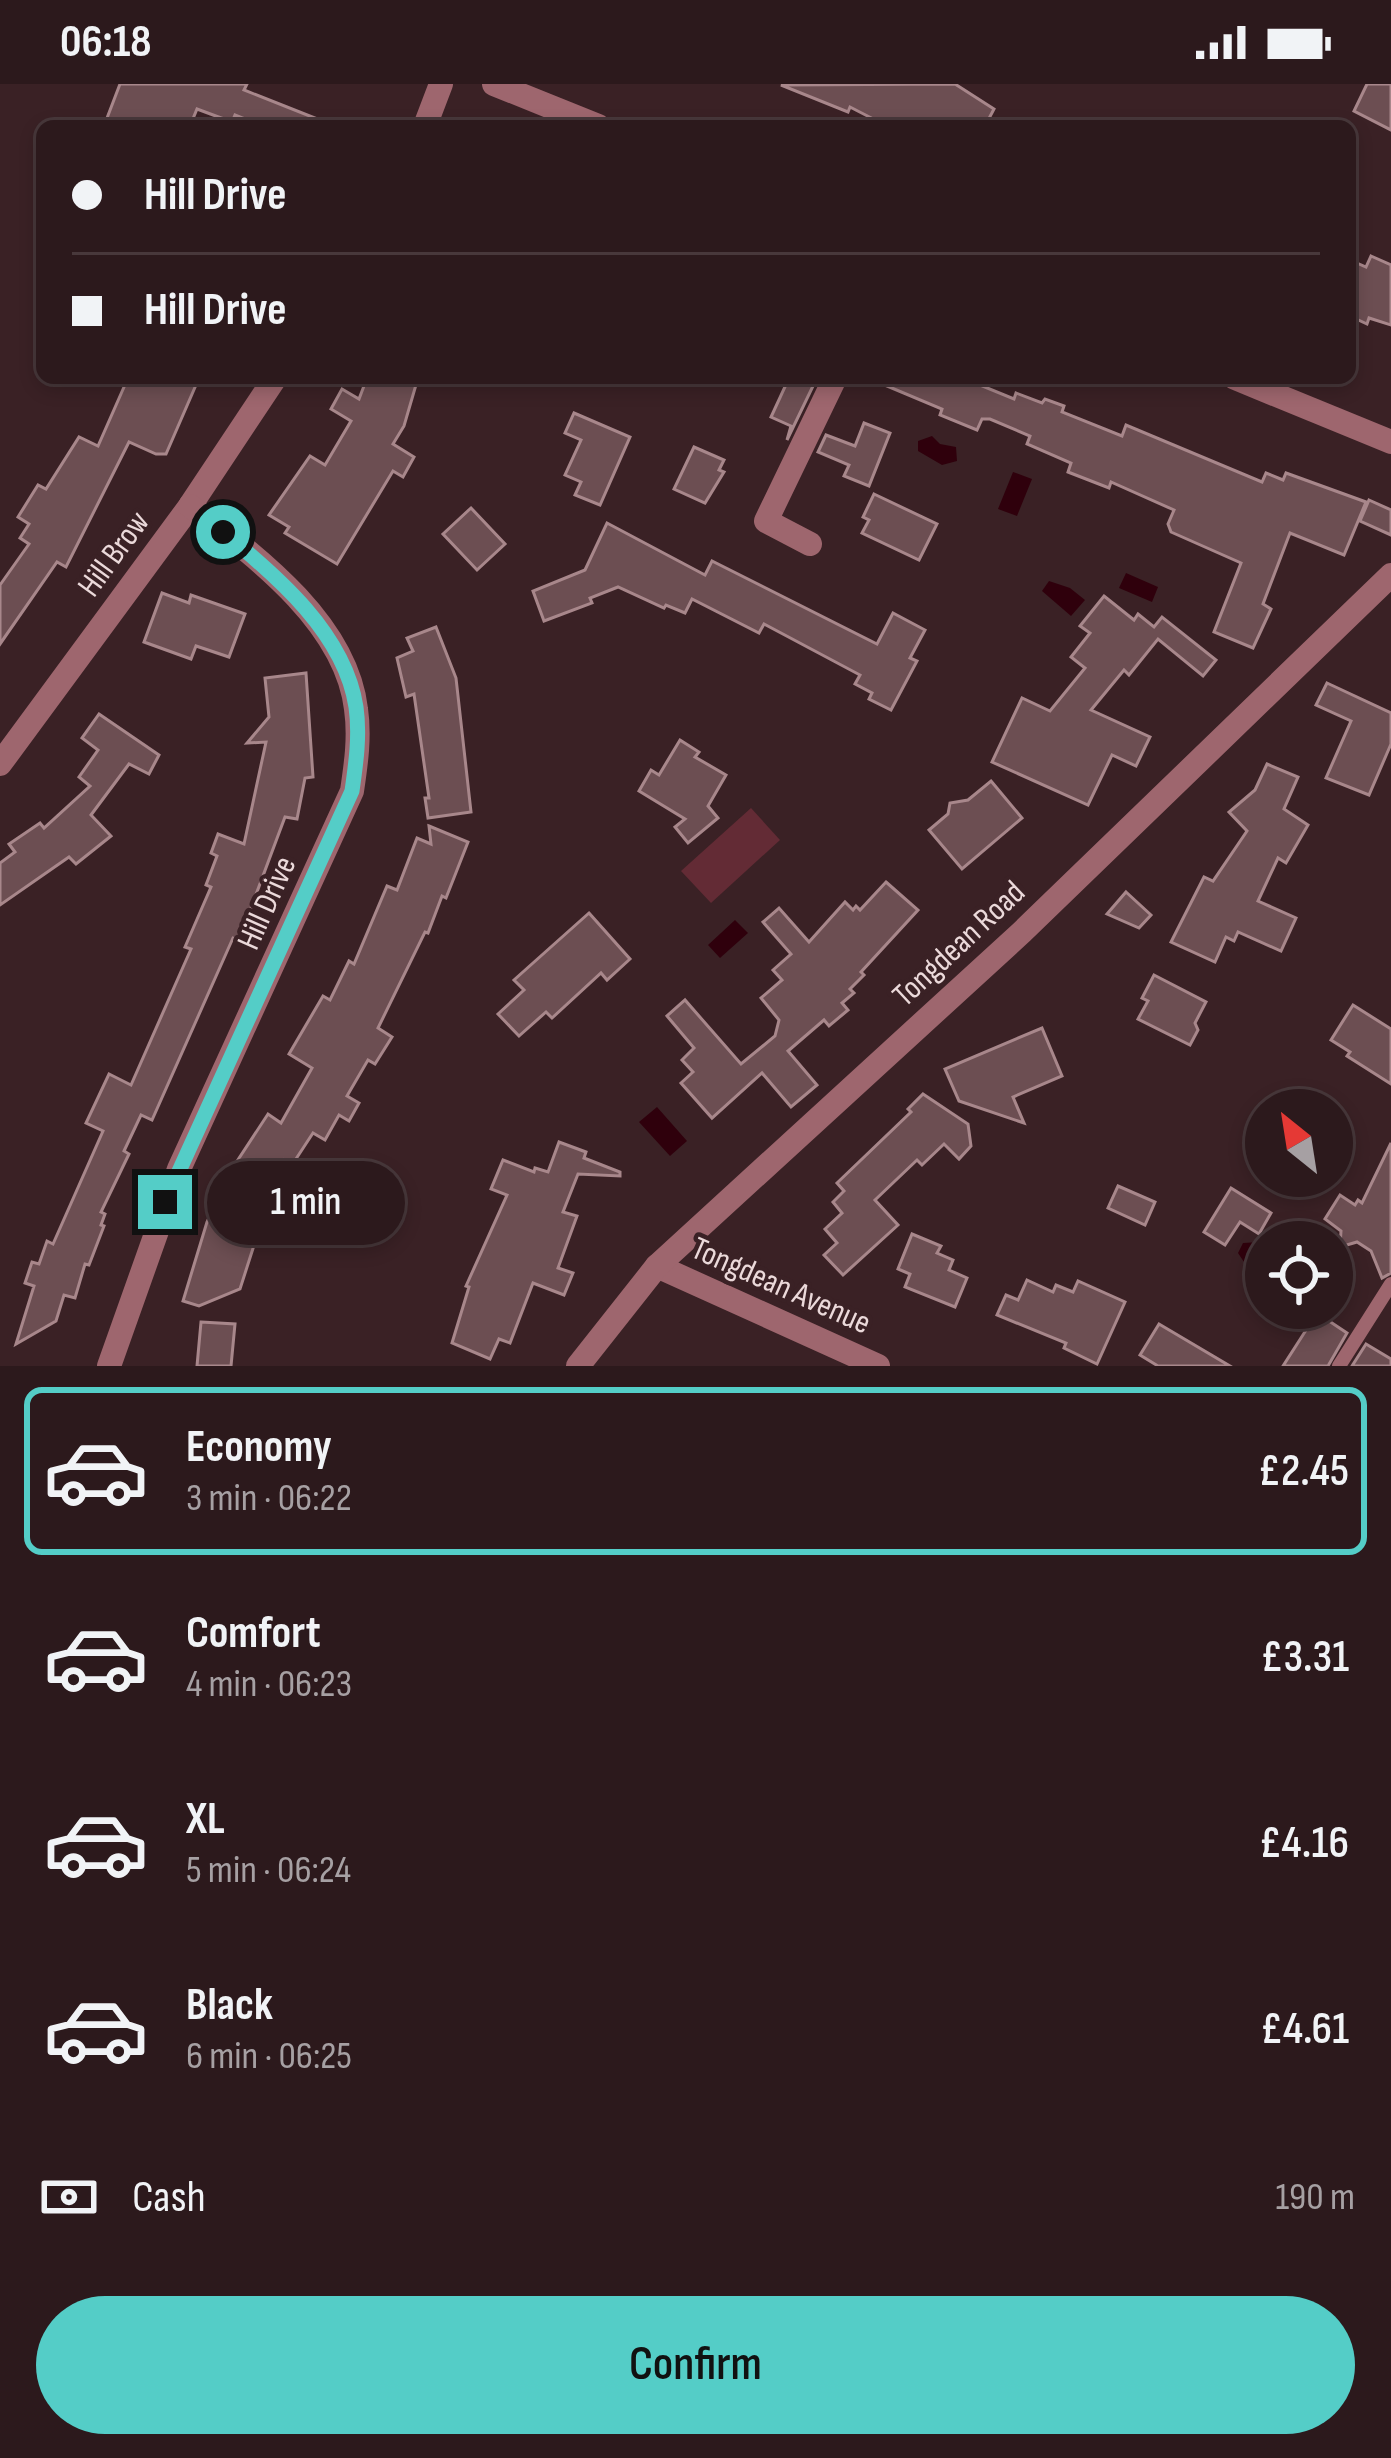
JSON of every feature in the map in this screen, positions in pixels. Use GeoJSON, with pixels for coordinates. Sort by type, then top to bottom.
{"type":"FeatureCollection","features":[{"type":"Feature","properties":{"kind":"street"},"geometry":{"type":"LineString","coordinates":[[427,120],[441,84]]}},
{"type":"Feature","properties":{"kind":"street"},"geometry":{"type":"LineString","coordinates":[[494,84],[583,120]]}},
{"type":"Feature","properties":{"kind":"street","name":"Hill Brow"},"geometry":{"type":"LineString","coordinates":[[0,764],[190,506],[271,384]]}},
{"type":"Feature","properties":{"kind":"street"},"geometry":{"type":"LineString","coordinates":[[810,544],[766,521],[832,384]]}},
{"type":"Feature","properties":{"kind":"street"},"geometry":{"type":"LineString","coordinates":[[1250,384],[1391,442]]}},
{"type":"Feature","properties":{"kind":"street","name":"Hill Drive"},"geometry":{"type":"LineString","coordinates":[[110,1366],[165,1202],[352,791],[358,748],[356,704],[330,641],[305,608],[244,549],[190,506]]}},
{"type":"Feature","properties":{"kind":"street","name":"Tongdean Road"},"geometry":{"type":"LineString","coordinates":[[578,1366],[657,1266],[1022,932],[1391,575]]}},
{"type":"Feature","properties":{"kind":"street","name":"Tongdean Avenue"},"geometry":{"type":"LineString","coordinates":[[657,1266],[878,1366]]}},
{"type":"Feature","properties":{"kind":"lane"},"geometry":{"type":"LineString","coordinates":[[1340,1366],[1391,1284]]}},
{"type":"Feature","properties":{"kind":"shaded area"},"geometry":{"type":"Polygon","coordinates":[[[932,436],[940,444],[956,447],[957,461],[942,465],[918,451],[918,441],[932,436]]]}},
{"type":"Feature","properties":{"kind":"shaded area"},"geometry":{"type":"Polygon","coordinates":[[[1013,472],[1032,479],[1017,516],[998,509],[1013,472]]]}},
{"type":"Feature","properties":{"kind":"shaded area"},"geometry":{"type":"Polygon","coordinates":[[[1126,573],[1158,587],[1152,602],[1119,588],[1126,573]]]}},
{"type":"Feature","properties":{"kind":"shaded area"},"geometry":{"type":"Polygon","coordinates":[[[1049,581],[1070,588],[1085,600],[1071,616],[1042,591],[1049,581]]]}},
{"type":"Feature","properties":{"kind":"shaded area"},"geometry":{"type":"Polygon","coordinates":[[[751,808],[780,840],[711,903],[681,871],[751,808]]]}},
{"type":"Feature","properties":{"kind":"shaded area"},"geometry":{"type":"Polygon","coordinates":[[[735,920],[748,933],[720,958],[708,945],[735,920]]]}},
{"type":"Feature","properties":{"kind":"shaded area"},"geometry":{"type":"Polygon","coordinates":[[[657,1107],[687,1141],[670,1156],[639,1122],[657,1107]]]}},
{"type":"Feature","properties":{"kind":"building"},"geometry":{"type":"Polygon","coordinates":[[[120,84],[247,84],[244,90],[320,120],[248,120],[235,115],[227,120],[197,109],[192,120],[106,120],[120,84]]]}},
{"type":"Feature","properties":{"kind":"building"},"geometry":{"type":"Polygon","coordinates":[[[955,84],[994,109],[988,120],[875,120],[781,85],[955,84]]]}},
{"type":"Feature","properties":{"kind":"building"},"geometry":{"type":"Polygon","coordinates":[[[1367,84],[1391,84],[1391,130],[1354,111],[1367,84]]]}},
{"type":"Feature","properties":{"kind":"building"},"geometry":{"type":"Polygon","coordinates":[[[1371,256],[1391,265],[1391,325],[1356,319],[1356,263],[1366,267],[1371,256]]]}},
{"type":"Feature","properties":{"kind":"building"},"geometry":{"type":"Polygon","coordinates":[[[125,384],[196,384],[166,454],[129,442],[66,567],[57,562],[0,644],[0,585],[29,544],[20,538],[29,524],[18,517],[38,485],[46,489],[79,437],[98,446],[125,384]]]}},
{"type":"Feature","properties":{"kind":"building"},"geometry":{"type":"Polygon","coordinates":[[[365,384],[416,384],[404,426],[393,444],[414,457],[403,477],[393,471],[337,564],[285,533],[289,527],[269,515],[310,456],[325,465],[351,421],[331,409],[342,389],[359,399],[365,384]]]}},
{"type":"Feature","properties":{"kind":"building"},"geometry":{"type":"Polygon","coordinates":[[[786,384],[814,384],[787,440],[791,426],[771,417],[786,384]]]}},
{"type":"Feature","properties":{"kind":"building"},"geometry":{"type":"Polygon","coordinates":[[[882,384],[978,384],[1014,399],[1016,393],[1042,403],[1045,399],[1064,406],[1062,412],[1122,436],[1126,425],[1262,482],[1266,473],[1283,480],[1286,473],[1366,502],[1344,555],[1290,533],[1263,604],[1271,609],[1253,648],[1214,632],[1241,563],[1171,532],[1168,524],[1174,510],[1111,482],[1109,488],[1068,472],[1071,463],[1027,444],[1030,436],[990,419],[982,419],[977,430],[940,415],[942,409],[882,384]]]}},
{"type":"Feature","properties":{"kind":"building"},"geometry":{"type":"Polygon","coordinates":[[[574,413],[630,437],[600,505],[575,495],[581,482],[565,475],[581,440],[565,433],[574,413]]]}},
{"type":"Feature","properties":{"kind":"building"},"geometry":{"type":"Polygon","coordinates":[[[864,423],[890,433],[869,486],[844,476],[849,465],[818,452],[826,435],[855,446],[864,423]]]}},
{"type":"Feature","properties":{"kind":"building"},"geometry":{"type":"Polygon","coordinates":[[[694,447],[724,460],[719,470],[724,472],[705,503],[674,489],[694,447]]]}},
{"type":"Feature","properties":{"kind":"building"},"geometry":{"type":"Polygon","coordinates":[[[874,494],[937,524],[919,560],[862,533],[869,520],[863,517],[874,494]]]}},
{"type":"Feature","properties":{"kind":"building"},"geometry":{"type":"Polygon","coordinates":[[[1369,500],[1391,510],[1391,535],[1360,521],[1369,500]]]}},
{"type":"Feature","properties":{"kind":"building"},"geometry":{"type":"Polygon","coordinates":[[[471,508],[505,544],[477,570],[443,534],[471,508]]]}},
{"type":"Feature","properties":{"kind":"building"},"geometry":{"type":"Polygon","coordinates":[[[607,523],[705,575],[712,561],[877,644],[893,613],[925,630],[910,658],[917,661],[891,710],[869,699],[872,693],[855,684],[860,675],[764,624],[759,633],[692,599],[685,613],[618,587],[590,598],[592,603],[544,621],[533,591],[585,570],[607,523]]]}},
{"type":"Feature","properties":{"kind":"building"},"geometry":{"type":"Polygon","coordinates":[[[162,593],[189,603],[191,595],[245,614],[229,657],[196,646],[191,659],[144,642],[162,593]]]}},
{"type":"Feature","properties":{"kind":"building"},"geometry":{"type":"Polygon","coordinates":[[[1104,596],[1134,620],[1138,614],[1154,627],[1162,617],[1216,660],[1203,676],[1158,639],[1129,675],[1124,670],[1091,710],[1150,737],[1136,766],[1112,755],[1088,805],[992,762],[1022,698],[1050,711],[1085,668],[1071,657],[1090,633],[1080,626],[1104,596]]]}},
{"type":"Feature","properties":{"kind":"building"},"geometry":{"type":"Polygon","coordinates":[[[436,627],[456,678],[471,812],[428,818],[414,694],[406,697],[397,658],[413,651],[407,638],[436,627]]]}},
{"type":"Feature","properties":{"kind":"building"},"geometry":{"type":"Polygon","coordinates":[[[306,673],[313,777],[305,778],[297,819],[285,817],[239,940],[233,938],[152,1120],[141,1115],[124,1151],[129,1154],[101,1212],[104,1226],[75,1298],[64,1295],[56,1321],[16,1344],[34,1286],[25,1283],[32,1262],[39,1264],[47,1241],[53,1244],[103,1131],[86,1123],[109,1074],[131,1085],[191,949],[185,947],[211,887],[206,885],[217,856],[211,853],[218,834],[244,844],[266,742],[247,743],[269,717],[265,678],[306,673]]]}},
{"type":"Feature","properties":{"kind":"building"},"geometry":{"type":"Polygon","coordinates":[[[1327,683],[1391,713],[1391,744],[1369,795],[1326,778],[1351,721],[1316,705],[1327,683]]]}},
{"type":"Feature","properties":{"kind":"building"},"geometry":{"type":"Polygon","coordinates":[[[99,714],[159,755],[149,774],[129,764],[91,815],[111,836],[76,864],[69,857],[0,905],[0,863],[15,852],[9,844],[40,823],[44,828],[90,786],[79,777],[98,750],[82,738],[99,714]]]}},
{"type":"Feature","properties":{"kind":"building"},"geometry":{"type":"Polygon","coordinates":[[[680,740],[699,752],[695,757],[726,775],[708,806],[718,818],[688,843],[675,827],[685,819],[639,791],[651,770],[659,775],[680,740]]]}},
{"type":"Feature","properties":{"kind":"building"},"geometry":{"type":"Polygon","coordinates":[[[1267,764],[1298,777],[1284,809],[1308,825],[1286,863],[1278,858],[1258,901],[1296,918],[1281,951],[1238,932],[1234,941],[1226,937],[1215,962],[1171,942],[1204,877],[1213,881],[1247,831],[1229,812],[1255,790],[1267,764]]]}},
{"type":"Feature","properties":{"kind":"building"},"geometry":{"type":"Polygon","coordinates":[[[991,781],[1022,818],[962,869],[929,830],[948,814],[950,803],[968,800],[991,781]]]}},
{"type":"Feature","properties":{"kind":"building"},"geometry":{"type":"Polygon","coordinates":[[[429,826],[468,842],[446,898],[442,896],[378,1028],[392,1037],[375,1064],[368,1060],[347,1096],[359,1103],[349,1121],[339,1115],[325,1140],[313,1133],[292,1165],[284,1160],[271,1199],[264,1197],[248,1236],[256,1239],[240,1289],[199,1306],[183,1301],[207,1222],[230,1172],[268,1114],[281,1123],[312,1068],[289,1054],[323,996],[330,1000],[349,961],[354,964],[387,886],[397,890],[417,838],[431,844],[429,826]]]}},
{"type":"Feature","properties":{"kind":"building"},"geometry":{"type":"Polygon","coordinates":[[[886,882],[918,910],[861,972],[864,975],[850,989],[854,993],[842,1003],[848,1010],[829,1026],[824,1020],[788,1051],[817,1085],[791,1107],[762,1073],[712,1118],[681,1083],[693,1072],[682,1060],[694,1048],[667,1016],[685,1000],[741,1064],[775,1036],[779,1020],[761,998],[782,980],[773,970],[791,954],[763,922],[779,908],[809,942],[845,902],[860,910],[886,882]]]}},
{"type":"Feature","properties":{"kind":"building"},"geometry":{"type":"Polygon","coordinates":[[[1126,892],[1151,915],[1139,928],[1107,914],[1126,892]]]}},
{"type":"Feature","properties":{"kind":"building"},"geometry":{"type":"Polygon","coordinates":[[[589,913],[630,959],[607,980],[601,973],[552,1018],[546,1012],[519,1036],[498,1014],[524,990],[514,980],[589,913]]]}},
{"type":"Feature","properties":{"kind":"building"},"geometry":{"type":"Polygon","coordinates":[[[1154,975],[1206,1002],[1190,1045],[1138,1019],[1154,975]]]}},
{"type":"Feature","properties":{"kind":"building"},"geometry":{"type":"Polygon","coordinates":[[[1353,1005],[1391,1029],[1391,1084],[1331,1040],[1353,1005]]]}},
{"type":"Feature","properties":{"kind":"building"},"geometry":{"type":"Polygon","coordinates":[[[1042,1028],[1062,1076],[1013,1097],[1024,1123],[959,1101],[945,1069],[1042,1028]]]}},
{"type":"Feature","properties":{"kind":"building"},"geometry":{"type":"Polygon","coordinates":[[[923,1094],[968,1124],[971,1146],[959,1159],[944,1144],[922,1165],[917,1160],[875,1200],[898,1225],[843,1275],[824,1255],[837,1243],[825,1229],[842,1213],[833,1202],[844,1191],[837,1183],[911,1112],[908,1109],[923,1094]]]}},
{"type":"Feature","properties":{"kind":"building"},"geometry":{"type":"Polygon","coordinates":[[[559,1142],[620,1172],[620,1176],[578,1174],[563,1212],[577,1216],[558,1268],[573,1273],[564,1295],[533,1283],[510,1343],[499,1339],[490,1359],[452,1343],[466,1286],[507,1195],[491,1189],[503,1160],[534,1172],[535,1168],[548,1172],[559,1142]]]}},
{"type":"Feature","properties":{"kind":"building"},"geometry":{"type":"Polygon","coordinates":[[[1391,1143],[1391,1273],[1382,1278],[1371,1251],[1353,1243],[1353,1221],[1325,1219],[1339,1197],[1355,1205],[1358,1200],[1362,1203],[1391,1143]]]}},
{"type":"Feature","properties":{"kind":"building"},"geometry":{"type":"Polygon","coordinates":[[[1118,1186],[1155,1202],[1145,1225],[1108,1208],[1118,1186]]]}},
{"type":"Feature","properties":{"kind":"building"},"geometry":{"type":"Polygon","coordinates":[[[1231,1188],[1271,1213],[1266,1221],[1240,1222],[1225,1245],[1204,1232],[1231,1188]]]}},
{"type":"Feature","properties":{"kind":"building"},"geometry":{"type":"Polygon","coordinates":[[[912,1234],[941,1246],[937,1253],[953,1260],[949,1270],[967,1278],[955,1307],[905,1287],[910,1274],[898,1269],[912,1234]]]}},
{"type":"Feature","properties":{"kind":"building"},"geometry":{"type":"Polygon","coordinates":[[[1027,1280],[1053,1292],[1056,1285],[1073,1292],[1078,1281],[1125,1302],[1097,1364],[1064,1348],[1066,1343],[997,1315],[1006,1295],[1018,1300],[1027,1280]]]}},
{"type":"Feature","properties":{"kind":"building"},"geometry":{"type":"Polygon","coordinates":[[[201,1322],[235,1324],[231,1366],[197,1366],[201,1322]]]}},
{"type":"Feature","properties":{"kind":"building"},"geometry":{"type":"Polygon","coordinates":[[[1159,1324],[1230,1366],[1158,1366],[1140,1355],[1159,1324]]]}},
{"type":"Feature","properties":{"kind":"building"},"geometry":{"type":"Polygon","coordinates":[[[1307,1329],[1347,1333],[1328,1366],[1283,1366],[1307,1329]]]}},
{"type":"Feature","properties":{"kind":"building"},"geometry":{"type":"Polygon","coordinates":[[[1366,1344],[1391,1359],[1391,1366],[1352,1366],[1366,1344]]]}},
{"type":"Feature","properties":{"kind":"route"},"geometry":{"type":"LineString","coordinates":[[165,1202],[352,791],[358,748],[356,704],[330,641],[305,608],[223,532]]}}]}
